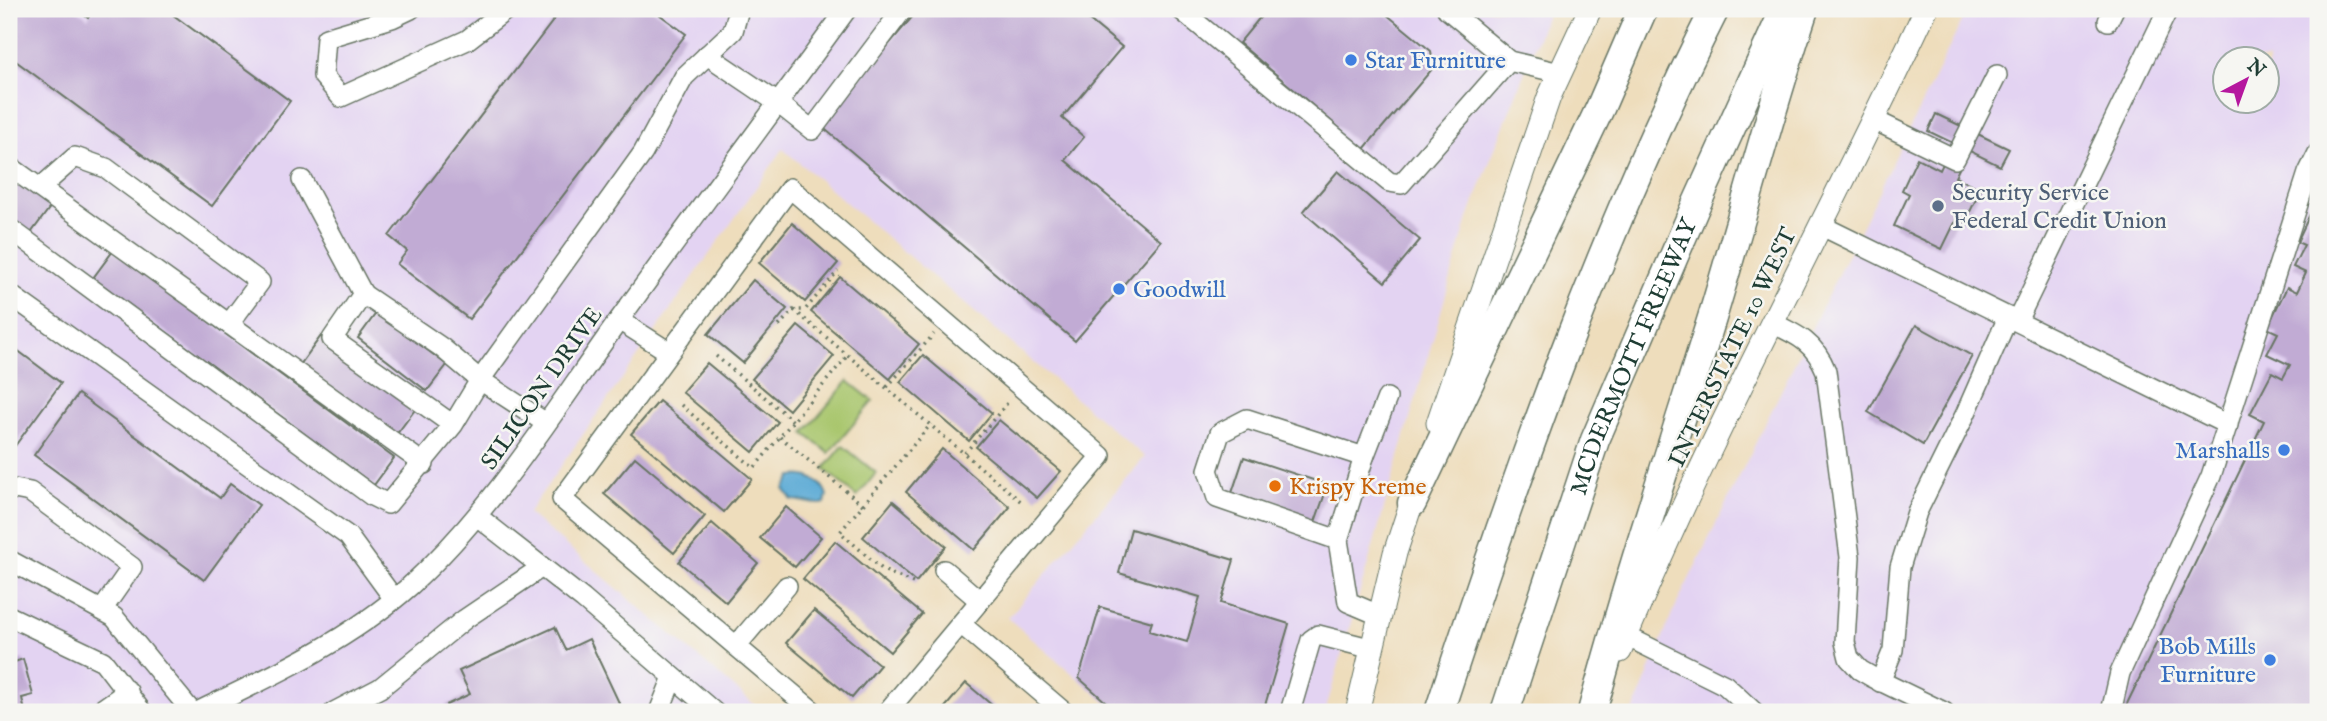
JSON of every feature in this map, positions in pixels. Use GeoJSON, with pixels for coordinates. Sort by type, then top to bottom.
{"type":"FeatureCollection","features":[{"type":"Feature","properties":{"kind":"highway"},"geometry":{"type":"LineString","coordinates":[[1412,503],[1601,106],[1643,9]]}},
{"type":"Feature","properties":{"kind":"highway"},"geometry":{"type":"LineString","coordinates":[[1439,712],[1487,565],[1608,235],[1715,9]]}},
{"type":"Feature","properties":{"kind":"highway","name":"MCDERMOTT FREEWAY"},"geometry":{"type":"LineString","coordinates":[[1505,712],[1595,440],[1745,94],[1785,9]]}},
{"type":"Feature","properties":{"kind":"highway"},"geometry":{"type":"LineString","coordinates":[[1593,712],[1628,579],[1713,314],[1777,90],[1804,9]]}},
{"type":"Feature","properties":{"kind":"main road"},"geometry":{"type":"LineString","coordinates":[[1357,712],[1395,553],[1560,74],[1590,9]]}},
{"type":"Feature","properties":{"kind":"main road","name":"INTERSTATE 10 WEST"},"geometry":{"type":"LineString","coordinates":[[1593,712],[1772,323],[1874,120],[1926,9]]}},
{"type":"Feature","properties":{"kind":"street"},"geometry":{"type":"LineString","coordinates":[[411,9],[392,18],[326,38],[323,76],[341,97],[467,40],[507,9]]}},
{"type":"Feature","properties":{"kind":"street"},"geometry":{"type":"LineString","coordinates":[[9,228],[372,496],[388,504],[424,464],[453,425],[480,380],[643,153],[684,77],[733,31],[739,9]]}},
{"type":"Feature","properties":{"kind":"street","name":"SILICON DRIVE"},"geometry":{"type":"LineString","coordinates":[[197,712],[299,664],[356,628],[394,598],[456,541],[547,423],[619,320],[847,9]]}},
{"type":"Feature","properties":{"kind":"street"},"geometry":{"type":"LineString","coordinates":[[707,55],[778,103],[812,130],[903,9]]}},
{"type":"Feature","properties":{"kind":"street"},"geometry":{"type":"LineString","coordinates":[[1180,9],[1389,182],[1401,184],[1509,61]]}},
{"type":"Feature","properties":{"kind":"street"},"geometry":{"type":"LineString","coordinates":[[1447,9],[1509,61],[1560,74]]}},
{"type":"Feature","properties":{"kind":"street"},"geometry":{"type":"LineString","coordinates":[[1880,681],[1893,650],[1900,566],[1917,512],[2168,9]]}},
{"type":"Feature","properties":{"kind":"street"},"geometry":{"type":"LineString","coordinates":[[1874,120],[1955,159],[1997,75]]}},
{"type":"Feature","properties":{"kind":"street"},"geometry":{"type":"LineString","coordinates":[[2111,712],[2120,673],[2211,476],[2308,173],[2318,153]]}},
{"type":"Feature","properties":{"kind":"street"},"geometry":{"type":"LineString","coordinates":[[40,188],[75,157],[106,168],[260,282],[229,324]]}},
{"type":"Feature","properties":{"kind":"street"},"geometry":{"type":"LineString","coordinates":[[9,166],[424,464]]}},
{"type":"Feature","properties":{"kind":"street"},"geometry":{"type":"LineString","coordinates":[[302,180],[363,294],[441,347],[480,380],[547,423]]}},
{"type":"Feature","properties":{"kind":"street"},"geometry":{"type":"LineString","coordinates":[[814,712],[562,499],[790,188],[1101,456],[887,712]]}},
{"type":"Feature","properties":{"kind":"street"},"geometry":{"type":"LineString","coordinates":[[1820,225],[2228,425]]}},
{"type":"Feature","properties":{"kind":"street"},"geometry":{"type":"LineString","coordinates":[[9,294],[348,536],[394,598]]}},
{"type":"Feature","properties":{"kind":"street"},"geometry":{"type":"LineString","coordinates":[[363,294],[332,339],[453,425]]}},
{"type":"Feature","properties":{"kind":"street"},"geometry":{"type":"LineString","coordinates":[[619,320],[669,352]]}},
{"type":"Feature","properties":{"kind":"street"},"geometry":{"type":"LineString","coordinates":[[1772,323],[1806,340],[1819,353],[1826,371],[1850,557],[1845,642],[1849,658],[1860,670],[1944,712]]}},
{"type":"Feature","properties":{"kind":"street"},"geometry":{"type":"LineString","coordinates":[[1381,617],[1348,602],[1338,540],[1364,457],[1387,398]]}},
{"type":"Feature","properties":{"kind":"street"},"geometry":{"type":"LineString","coordinates":[[1338,540],[1217,498],[1208,470],[1220,433],[1247,419],[1364,457]]}},
{"type":"Feature","properties":{"kind":"street"},"geometry":{"type":"LineString","coordinates":[[9,488],[30,492],[132,567],[102,610]]}},
{"type":"Feature","properties":{"kind":"street"},"geometry":{"type":"LineString","coordinates":[[477,516],[542,567],[714,712]]}},
{"type":"Feature","properties":{"kind":"street"},"geometry":{"type":"LineString","coordinates":[[9,560],[114,617],[192,712]]}},
{"type":"Feature","properties":{"kind":"street"},"geometry":{"type":"LineString","coordinates":[[334,712],[380,688],[465,619],[542,567]]}},
{"type":"Feature","properties":{"kind":"street"},"geometry":{"type":"LineString","coordinates":[[944,570],[980,601]]}},
{"type":"Feature","properties":{"kind":"street"},"geometry":{"type":"LineString","coordinates":[[736,646],[787,586]]}},
{"type":"Feature","properties":{"kind":"street"},"geometry":{"type":"LineString","coordinates":[[9,616],[103,661],[142,712]]}},
{"type":"Feature","properties":{"kind":"street"},"geometry":{"type":"LineString","coordinates":[[961,624],[1064,712]]}},
{"type":"Feature","properties":{"kind":"street"},"geometry":{"type":"LineString","coordinates":[[1290,712],[1311,640],[1318,635],[1373,649]]}},
{"type":"Feature","properties":{"kind":"street"},"geometry":{"type":"LineString","coordinates":[[1626,636],[1725,685],[1754,712]]}},
{"type":"Feature","properties":{"kind":"street"},"geometry":{"type":"LineString","coordinates":[[659,712],[673,677]]}},
{"type":"Feature","properties":{"kind":"street"},"geometry":{"type":"LineString","coordinates":[[98,712],[128,691]]}},
{"type":"Feature","properties":{"kind":"path"},"geometry":{"type":"LineString","coordinates":[[805,319],[805,310],[838,271]]}},
{"type":"Feature","properties":{"kind":"path"},"geometry":{"type":"LineString","coordinates":[[779,326],[794,310],[805,310]]}},
{"type":"Feature","properties":{"kind":"path"},"geometry":{"type":"LineString","coordinates":[[794,310],[1024,504]]}},
{"type":"Feature","properties":{"kind":"path"},"geometry":{"type":"LineString","coordinates":[[887,387],[944,321]]}},
{"type":"Feature","properties":{"kind":"path"},"geometry":{"type":"LineString","coordinates":[[681,405],[754,468],[848,355]]}},
{"type":"Feature","properties":{"kind":"path"},"geometry":{"type":"LineString","coordinates":[[716,356],[793,421]]}},
{"type":"Feature","properties":{"kind":"path"},"geometry":{"type":"LineString","coordinates":[[965,453],[1021,387]]}},
{"type":"Feature","properties":{"kind":"path"},"geometry":{"type":"LineString","coordinates":[[913,583],[883,570],[840,532],[931,424]]}},
{"type":"Feature","properties":{"kind":"path"},"geometry":{"type":"LineString","coordinates":[[780,437],[863,505]]}},
{"type":"Feature","properties":{"kind":"shaded area"},"geometry":{"type":"Polygon","coordinates":[[[9,9],[1549,9],[1468,218],[1325,712],[1117,712],[1008,618],[1145,457],[783,149],[528,513],[763,712],[9,712],[9,9]]]}},
{"type":"Feature","properties":{"kind":"shaded area"},"geometry":{"type":"Polygon","coordinates":[[[1968,9],[2318,9],[2318,712],[1633,712],[1672,614],[1968,9]]]}},
{"type":"Feature","properties":{"kind":"green space"},"geometry":{"type":"Polygon","coordinates":[[[848,381],[873,401],[829,453],[804,433],[848,381]]]}},
{"type":"Feature","properties":{"kind":"green space"},"geometry":{"type":"Polygon","coordinates":[[[843,446],[876,473],[857,497],[824,469],[843,446]]]}},
{"type":"Feature","properties":{"kind":"water"},"geometry":{"type":"Polygon","coordinates":[[[792,476],[809,477],[818,482],[827,495],[825,503],[792,500],[784,489],[792,476]]]}},
{"type":"Feature","properties":{"kind":"building"},"geometry":{"type":"Polygon","coordinates":[[[9,9],[76,9],[88,18],[94,9],[165,9],[290,101],[212,206],[9,56],[9,9]]]}},
{"type":"Feature","properties":{"kind":"building"},"geometry":{"type":"Polygon","coordinates":[[[562,9],[652,9],[686,34],[469,319],[397,264],[407,251],[389,236],[562,9]]]}},
{"type":"Feature","properties":{"kind":"building"},"geometry":{"type":"Polygon","coordinates":[[[919,9],[1076,9],[1122,47],[1062,118],[1084,137],[1065,160],[1161,241],[1075,341],[820,125],[919,9]]]}},
{"type":"Feature","properties":{"kind":"building"},"geometry":{"type":"Polygon","coordinates":[[[1255,9],[1380,9],[1431,51],[1433,68],[1364,149],[1239,43],[1262,15],[1255,9]]]}},
{"type":"Feature","properties":{"kind":"building","name":"Security Service Federal Credit Union"},"geometry":{"type":"Polygon","coordinates":[[[1936,114],[2009,149],[2000,166],[1968,150],[1955,177],[1981,189],[1965,222],[1957,218],[1942,249],[1894,226],[1909,194],[1902,190],[1917,158],[1940,170],[1953,143],[1928,131],[1936,114]]]}},
{"type":"Feature","properties":{"kind":"building"},"geometry":{"type":"Polygon","coordinates":[[[1338,171],[1420,240],[1385,282],[1303,212],[1338,171]]]}},
{"type":"Feature","properties":{"kind":"building"},"geometry":{"type":"Polygon","coordinates":[[[11,177],[51,206],[31,233],[9,217],[11,177]]]}},
{"type":"Feature","properties":{"kind":"building"},"geometry":{"type":"Polygon","coordinates":[[[2318,197],[2318,712],[2123,712],[2264,421],[2250,414],[2272,372],[2283,378],[2290,365],[2267,354],[2278,333],[2267,328],[2287,287],[2297,292],[2306,273],[2293,267],[2304,245],[2297,242],[2318,197]]]}},
{"type":"Feature","properties":{"kind":"building"},"geometry":{"type":"Polygon","coordinates":[[[792,223],[838,263],[805,302],[759,263],[792,223]]]}},
{"type":"Feature","properties":{"kind":"building"},"geometry":{"type":"Polygon","coordinates":[[[113,251],[394,458],[374,485],[93,278],[113,251]]]}},
{"type":"Feature","properties":{"kind":"building"},"geometry":{"type":"Polygon","coordinates":[[[840,277],[919,344],[890,379],[811,312],[840,277]]]}},
{"type":"Feature","properties":{"kind":"building"},"geometry":{"type":"Polygon","coordinates":[[[753,280],[787,309],[743,363],[708,334],[753,280]]]}},
{"type":"Feature","properties":{"kind":"building"},"geometry":{"type":"Polygon","coordinates":[[[377,312],[447,365],[427,391],[358,338],[377,312]]]}},
{"type":"Feature","properties":{"kind":"building"},"geometry":{"type":"Polygon","coordinates":[[[1916,325],[1972,356],[1923,445],[1868,412],[1916,325]]]}},
{"type":"Feature","properties":{"kind":"building"},"geometry":{"type":"Polygon","coordinates":[[[798,326],[834,356],[789,410],[752,379],[798,326]]]}},
{"type":"Feature","properties":{"kind":"building"},"geometry":{"type":"Polygon","coordinates":[[[321,336],[417,407],[396,435],[300,365],[321,336]]]}},
{"type":"Feature","properties":{"kind":"building"},"geometry":{"type":"Polygon","coordinates":[[[9,344],[61,383],[9,454],[9,344]]]}},
{"type":"Feature","properties":{"kind":"building"},"geometry":{"type":"Polygon","coordinates":[[[923,355],[992,413],[969,441],[900,382],[923,355]]]}},
{"type":"Feature","properties":{"kind":"building"},"geometry":{"type":"Polygon","coordinates":[[[707,363],[778,422],[753,452],[682,392],[707,363]]]}},
{"type":"Feature","properties":{"kind":"building"},"geometry":{"type":"Polygon","coordinates":[[[78,394],[220,498],[230,484],[259,505],[204,580],[34,455],[78,394]]]}},
{"type":"Feature","properties":{"kind":"building"},"geometry":{"type":"Polygon","coordinates":[[[659,401],[752,479],[724,512],[631,434],[659,401]]]}},
{"type":"Feature","properties":{"kind":"building"},"geometry":{"type":"Polygon","coordinates":[[[999,420],[1061,471],[1037,498],[976,447],[999,420]]]}},
{"type":"Feature","properties":{"kind":"building"},"geometry":{"type":"Polygon","coordinates":[[[942,449],[1010,507],[974,550],[906,492],[942,449]]]}},
{"type":"Feature","properties":{"kind":"building"},"geometry":{"type":"Polygon","coordinates":[[[635,457],[705,516],[674,553],[604,494],[635,457]]]}},
{"type":"Feature","properties":{"kind":"building"},"geometry":{"type":"Polygon","coordinates":[[[1244,457],[1328,485],[1315,522],[1232,493],[1244,457]]]}},
{"type":"Feature","properties":{"kind":"building"},"geometry":{"type":"Polygon","coordinates":[[[893,501],[946,546],[916,582],[863,537],[893,501]]]}},
{"type":"Feature","properties":{"kind":"building"},"geometry":{"type":"Polygon","coordinates":[[[786,507],[821,537],[795,567],[760,538],[786,507]]]}},
{"type":"Feature","properties":{"kind":"building"},"geometry":{"type":"Polygon","coordinates":[[[712,523],[758,563],[726,602],[679,562],[712,523]]]}},
{"type":"Feature","properties":{"kind":"building"},"geometry":{"type":"Polygon","coordinates":[[[1131,529],[1234,560],[1221,603],[1289,624],[1263,712],[1117,712],[1079,678],[1100,607],[1152,622],[1149,631],[1187,642],[1200,597],[1119,573],[1131,529]]]}},
{"type":"Feature","properties":{"kind":"building"},"geometry":{"type":"Polygon","coordinates":[[[835,541],[922,614],[890,652],[803,579],[835,541]]]}},
{"type":"Feature","properties":{"kind":"building"},"geometry":{"type":"Polygon","coordinates":[[[814,610],[880,665],[852,698],[786,643],[814,610]]]}},
{"type":"Feature","properties":{"kind":"building"},"geometry":{"type":"Polygon","coordinates":[[[555,627],[566,650],[589,639],[621,707],[610,712],[449,712],[446,705],[470,694],[459,671],[555,627]]]}},
{"type":"Feature","properties":{"kind":"building"},"geometry":{"type":"Polygon","coordinates":[[[23,659],[33,695],[22,698],[25,712],[9,712],[9,664],[23,659]]]}},
{"type":"Feature","properties":{"kind":"building"},"geometry":{"type":"Polygon","coordinates":[[[966,683],[1000,712],[941,712],[966,683]]]}},
{"type":"Feature","properties":{"kind":"place","name":"Star Furniture"},"geometry":{"type":"Point","coordinates":[1351,60]}},
{"type":"Feature","properties":{"kind":"place","name":"Security Service Federal Credit Union"},"geometry":{"type":"Point","coordinates":[1938,206]}},
{"type":"Feature","properties":{"kind":"place","name":"Goodwill"},"geometry":{"type":"Point","coordinates":[1119,289]}},
{"type":"Feature","properties":{"kind":"place","name":"Marshalls"},"geometry":{"type":"Point","coordinates":[2284,450]}},
{"type":"Feature","properties":{"kind":"place","name":"Krispy Kreme"},"geometry":{"type":"Point","coordinates":[1275,486]}},
{"type":"Feature","properties":{"kind":"place","name":"Bob Mills Furniture"},"geometry":{"type":"Point","coordinates":[2270,660]}}]}
